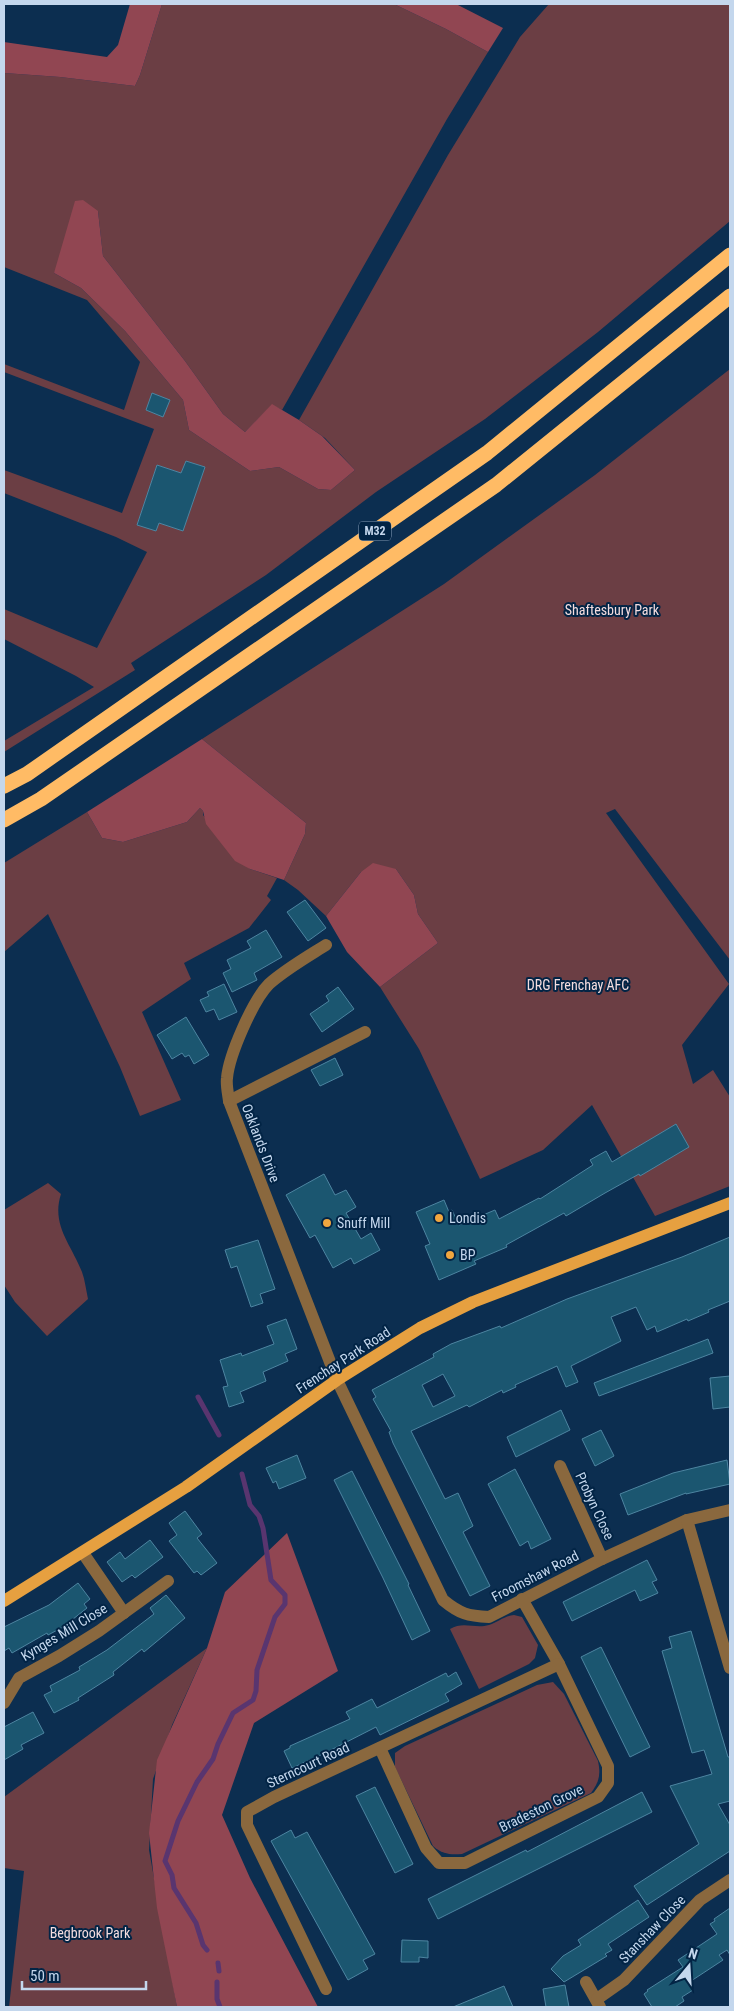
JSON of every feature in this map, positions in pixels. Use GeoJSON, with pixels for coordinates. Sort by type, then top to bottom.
{"type":"FeatureCollection","features":[{"type":"Feature","properties":{"kind":"highway","name":"M32"},"geometry":{"type":"LineString","coordinates":[[4,786],[27,774],[487,452],[730,254]]}},
{"type":"Feature","properties":{"kind":"highway","name":"M32"},"geometry":{"type":"LineString","coordinates":[[4,820],[41,799],[496,485],[730,296]]}},
{"type":"Feature","properties":{"kind":"main road","name":"Frenchay Park Road"},"geometry":{"type":"LineString","coordinates":[[4,1601],[193,1482],[336,1380],[420,1328],[473,1302],[730,1203]]}},
{"type":"Feature","properties":{"kind":"street","name":"Oaklands Drive"},"geometry":{"type":"LineString","coordinates":[[326,945],[300,961],[268,985],[243,1029],[230,1061],[226,1079],[229,1101],[336,1380]]}},
{"type":"Feature","properties":{"kind":"street"},"geometry":{"type":"LineString","coordinates":[[229,1101],[366,1032]]}},
{"type":"Feature","properties":{"kind":"street","name":"Froomshaw Road"},"geometry":{"type":"LineString","coordinates":[[336,1380],[443,1600],[456,1612],[472,1616],[489,1617],[522,1598],[602,1558],[686,1520],[730,1510]]}},
{"type":"Feature","properties":{"kind":"street","name":"Probyn Close"},"geometry":{"type":"LineString","coordinates":[[560,1466],[602,1558]]}},
{"type":"Feature","properties":{"kind":"street"},"geometry":{"type":"LineString","coordinates":[[686,1520],[730,1668]]}},
{"type":"Feature","properties":{"kind":"street","name":"Kynges Mill Close"},"geometry":{"type":"LineString","coordinates":[[83,1553],[124,1613]]}},
{"type":"Feature","properties":{"kind":"street","name":"Kynges Mill Close"},"geometry":{"type":"LineString","coordinates":[[4,1703],[19,1678],[59,1656],[168,1581]]}},
{"type":"Feature","properties":{"kind":"street","name":"Bradeston Grove"},"geometry":{"type":"LineString","coordinates":[[380,1748],[426,1848],[440,1864],[465,1863],[598,1797],[608,1783],[608,1766],[559,1664],[522,1598]]}},
{"type":"Feature","properties":{"kind":"street","name":"Sterncourt Road"},"geometry":{"type":"LineString","coordinates":[[326,1989],[247,1825],[247,1812],[559,1664]]}},
{"type":"Feature","properties":{"kind":"street","name":"Stanshaw Close"},"geometry":{"type":"LineString","coordinates":[[586,1982],[599,2003],[624,1980],[700,1900],[730,1880]]}},
{"type":"Feature","properties":{"kind":"green space"},"geometry":{"type":"Polygon","coordinates":[[[162,4],[394,4],[488,52],[447,119],[282,410],[272,405],[245,432],[223,414],[185,361],[103,256],[98,211],[54,273],[81,288],[125,331],[183,400],[189,430],[250,471],[279,467],[318,489],[331,490],[355,470],[325,438],[299,420],[448,155],[520,37],[549,4],[730,4],[730,221],[598,332],[485,419],[376,492],[266,575],[131,663],[135,670],[4,752],[4,741],[94,687],[4,639],[4,609],[97,648],[147,552],[116,537],[4,493],[4,470],[122,513],[154,429],[4,372],[4,364],[124,410],[140,362],[87,300],[4,267],[4,73],[60,77],[135,86],[162,4]]]}},
{"type":"Feature","properties":{"kind":"green space"},"geometry":{"type":"Polygon","coordinates":[[[730,369],[730,960],[615,809],[606,813],[729,984],[682,1045],[693,1084],[713,1070],[730,1097],[730,1186],[655,1216],[592,1105],[543,1150],[480,1179],[419,1049],[380,987],[438,943],[418,914],[414,895],[396,869],[361,872],[326,916],[298,890],[284,880],[305,834],[306,823],[202,739],[444,584],[595,475],[730,369]]]}},
{"type":"Feature","properties":{"kind":"green space"},"geometry":{"type":"Polygon","coordinates":[[[200,808],[203,811],[203,815],[250,869],[277,878],[267,896],[271,900],[249,928],[184,963],[191,979],[142,1012],[181,1100],[140,1116],[120,1067],[48,914],[4,952],[4,863],[87,812],[102,838],[123,842],[187,822],[200,808]]]}},
{"type":"Feature","properties":{"kind":"green space"},"geometry":{"type":"Polygon","coordinates":[[[48,1183],[61,1194],[59,1205],[60,1225],[82,1272],[88,1299],[47,1336],[15,1302],[4,1285],[4,1210],[48,1183]]]}},
{"type":"Feature","properties":{"kind":"green space"},"geometry":{"type":"Polygon","coordinates":[[[514,1615],[522,1617],[538,1645],[535,1658],[529,1664],[479,1689],[450,1629],[464,1625],[489,1625],[514,1615]]]}},
{"type":"Feature","properties":{"kind":"green space","name":"Begbrook Park"},"geometry":{"type":"Polygon","coordinates":[[[207,1648],[172,1725],[153,1779],[149,1850],[177,2007],[9,2007],[24,1871],[4,1868],[4,1797],[207,1648]]]}},
{"type":"Feature","properties":{"kind":"green space"},"geometry":{"type":"Polygon","coordinates":[[[553,1682],[564,1694],[598,1761],[599,1778],[591,1793],[462,1854],[446,1853],[436,1849],[395,1767],[395,1753],[405,1746],[537,1685],[553,1682]]]}},
{"type":"Feature","properties":{"kind":"shaded area"},"geometry":{"type":"Polygon","coordinates":[[[130,4],[162,4],[135,86],[60,77],[4,73],[4,42],[107,57],[118,45],[130,4]]]}},
{"type":"Feature","properties":{"kind":"shaded area"},"geometry":{"type":"Polygon","coordinates":[[[394,4],[456,4],[503,28],[488,52],[394,4]]]}},
{"type":"Feature","properties":{"kind":"shaded area"},"geometry":{"type":"Polygon","coordinates":[[[83,200],[98,211],[103,256],[185,361],[223,414],[245,432],[272,404],[322,436],[355,470],[331,490],[318,489],[279,467],[250,471],[189,430],[183,400],[125,331],[81,288],[54,273],[75,201],[83,200]]]}},
{"type":"Feature","properties":{"kind":"shaded area"},"geometry":{"type":"Polygon","coordinates":[[[202,739],[306,823],[305,834],[284,880],[250,869],[235,861],[206,824],[203,811],[200,808],[187,822],[123,842],[102,838],[87,812],[202,739]]]}},
{"type":"Feature","properties":{"kind":"shaded area"},"geometry":{"type":"Polygon","coordinates":[[[373,863],[396,869],[414,895],[418,914],[438,943],[380,987],[347,952],[326,916],[361,872],[373,863]]]}},
{"type":"Feature","properties":{"kind":"shaded area"},"geometry":{"type":"Polygon","coordinates":[[[287,1533],[338,1671],[254,1723],[222,1815],[250,1878],[318,2007],[177,2007],[157,1908],[149,1833],[157,1760],[207,1648],[225,1592],[287,1533]]]}},
{"type":"Feature","properties":{"kind":"building"},"geometry":{"type":"Polygon","coordinates":[[[152,393],[170,400],[163,417],[146,410],[152,393]]]}},
{"type":"Feature","properties":{"kind":"building"},"geometry":{"type":"Polygon","coordinates":[[[186,461],[205,467],[183,531],[159,523],[156,531],[137,525],[157,465],[181,473],[186,461]]]}},
{"type":"Feature","properties":{"kind":"building"},"geometry":{"type":"Polygon","coordinates":[[[305,900],[326,928],[308,941],[287,912],[305,900]]]}},
{"type":"Feature","properties":{"kind":"building"},"geometry":{"type":"Polygon","coordinates":[[[266,930],[282,957],[254,973],[257,980],[232,992],[223,973],[231,969],[227,960],[251,948],[247,941],[266,930]]]}},
{"type":"Feature","properties":{"kind":"building"},"geometry":{"type":"Polygon","coordinates":[[[224,984],[237,1012],[219,1020],[214,1009],[206,1012],[200,1000],[209,996],[207,992],[224,984]]]}},
{"type":"Feature","properties":{"kind":"building"},"geometry":{"type":"Polygon","coordinates":[[[338,987],[354,1009],[322,1032],[310,1014],[329,1001],[326,996],[338,987]]]}},
{"type":"Feature","properties":{"kind":"building"},"geometry":{"type":"Polygon","coordinates":[[[186,1017],[209,1055],[194,1064],[189,1055],[185,1057],[182,1053],[172,1059],[157,1035],[186,1017]]]}},
{"type":"Feature","properties":{"kind":"building"},"geometry":{"type":"Polygon","coordinates":[[[335,1058],[343,1075],[320,1086],[311,1070],[335,1058]]]}},
{"type":"Feature","properties":{"kind":"building"},"geometry":{"type":"Polygon","coordinates":[[[676,1124],[689,1147],[566,1216],[564,1213],[506,1245],[507,1247],[474,1261],[476,1264],[439,1280],[425,1246],[430,1244],[416,1212],[444,1200],[449,1212],[452,1210],[459,1225],[495,1210],[499,1219],[540,1199],[593,1165],[590,1160],[606,1151],[612,1162],[676,1124]]]}},
{"type":"Feature","properties":{"kind":"building","name":"Snuff Mill"},"geometry":{"type":"Polygon","coordinates":[[[324,1174],[335,1195],[346,1190],[356,1207],[346,1213],[361,1239],[371,1233],[380,1250],[354,1264],[351,1258],[333,1268],[315,1235],[310,1238],[286,1195],[324,1174]]]}},
{"type":"Feature","properties":{"kind":"building"},"geometry":{"type":"Polygon","coordinates":[[[730,1237],[730,1301],[688,1321],[687,1319],[657,1332],[655,1326],[647,1330],[636,1307],[611,1317],[621,1341],[571,1366],[578,1382],[566,1387],[557,1366],[515,1385],[516,1387],[503,1393],[502,1390],[469,1407],[467,1405],[411,1431],[445,1499],[458,1493],[473,1526],[463,1532],[490,1586],[470,1596],[393,1443],[389,1432],[391,1431],[373,1399],[376,1397],[372,1390],[434,1357],[433,1354],[451,1344],[500,1326],[501,1328],[567,1299],[682,1257],[730,1237]],[[443,1374],[422,1385],[433,1407],[455,1396],[443,1374]]]}},
{"type":"Feature","properties":{"kind":"building"},"geometry":{"type":"Polygon","coordinates":[[[258,1240],[275,1289],[260,1294],[263,1303],[251,1307],[237,1266],[231,1268],[225,1250],[258,1240]]]}},
{"type":"Feature","properties":{"kind":"building"},"geometry":{"type":"Polygon","coordinates":[[[286,1319],[297,1349],[285,1354],[288,1361],[263,1372],[266,1381],[240,1392],[244,1402],[229,1407],[223,1387],[228,1386],[220,1360],[241,1353],[242,1356],[274,1344],[267,1326],[286,1319]]]}},
{"type":"Feature","properties":{"kind":"building"},"geometry":{"type":"Polygon","coordinates":[[[708,1339],[713,1353],[599,1396],[594,1383],[708,1339]]]}},
{"type":"Feature","properties":{"kind":"building"},"geometry":{"type":"Polygon","coordinates":[[[730,1376],[730,1407],[713,1409],[710,1378],[730,1376]]]}},
{"type":"Feature","properties":{"kind":"building"},"geometry":{"type":"Polygon","coordinates":[[[561,1410],[570,1430],[516,1457],[507,1437],[561,1410]]]}},
{"type":"Feature","properties":{"kind":"building"},"geometry":{"type":"Polygon","coordinates":[[[601,1430],[614,1456],[595,1466],[582,1439],[601,1430]]]}},
{"type":"Feature","properties":{"kind":"building"},"geometry":{"type":"Polygon","coordinates":[[[297,1455],[306,1478],[279,1489],[276,1481],[273,1483],[266,1468],[297,1455]]]}},
{"type":"Feature","properties":{"kind":"building"},"geometry":{"type":"Polygon","coordinates":[[[727,1460],[730,1484],[686,1493],[628,1515],[620,1494],[673,1473],[727,1460]]]}},
{"type":"Feature","properties":{"kind":"building"},"geometry":{"type":"Polygon","coordinates":[[[515,1469],[551,1539],[531,1549],[528,1541],[520,1546],[488,1484],[515,1469]]]}},
{"type":"Feature","properties":{"kind":"building"},"geometry":{"type":"Polygon","coordinates":[[[352,1471],[409,1584],[430,1631],[412,1640],[334,1480],[352,1471]]]}},
{"type":"Feature","properties":{"kind":"building"},"geometry":{"type":"Polygon","coordinates":[[[185,1511],[202,1534],[197,1538],[217,1563],[201,1575],[197,1571],[194,1573],[169,1541],[177,1535],[169,1523],[185,1511]]]}},
{"type":"Feature","properties":{"kind":"building"},"geometry":{"type":"Polygon","coordinates":[[[150,1540],[163,1557],[135,1578],[132,1575],[122,1582],[107,1562],[120,1552],[125,1559],[150,1540]]]}},
{"type":"Feature","properties":{"kind":"building"},"geometry":{"type":"Polygon","coordinates":[[[647,1560],[657,1580],[652,1582],[658,1593],[640,1601],[635,1590],[572,1621],[563,1602],[647,1560]]]}},
{"type":"Feature","properties":{"kind":"building"},"geometry":{"type":"Polygon","coordinates":[[[78,1583],[90,1599],[84,1604],[87,1608],[63,1627],[48,1635],[47,1633],[12,1653],[9,1648],[4,1651],[4,1627],[49,1605],[78,1583]]]}},
{"type":"Feature","properties":{"kind":"building"},"geometry":{"type":"Polygon","coordinates":[[[166,1595],[185,1618],[144,1652],[142,1649],[113,1672],[114,1675],[78,1698],[79,1700],[54,1713],[44,1695],[52,1691],[50,1686],[80,1670],[79,1667],[107,1650],[154,1614],[150,1608],[166,1595]]]}},
{"type":"Feature","properties":{"kind":"building"},"geometry":{"type":"Polygon","coordinates":[[[691,1631],[728,1757],[730,1757],[730,1801],[718,1804],[730,1825],[730,1851],[647,1905],[634,1886],[699,1844],[670,1786],[712,1774],[704,1750],[692,1753],[662,1651],[672,1648],[669,1637],[691,1631]]]}},
{"type":"Feature","properties":{"kind":"building"},"geometry":{"type":"Polygon","coordinates":[[[601,1647],[650,1747],[630,1757],[581,1657],[601,1647]]]}},
{"type":"Feature","properties":{"kind":"building"},"geometry":{"type":"Polygon","coordinates":[[[456,1672],[462,1684],[445,1694],[449,1701],[380,1735],[376,1727],[292,1768],[284,1751],[290,1748],[290,1746],[350,1719],[346,1712],[372,1699],[377,1708],[446,1673],[448,1677],[456,1672]]]}},
{"type":"Feature","properties":{"kind":"building"},"geometry":{"type":"Polygon","coordinates":[[[33,1712],[44,1733],[21,1745],[23,1749],[4,1760],[4,1727],[33,1712]]]}},
{"type":"Feature","properties":{"kind":"building"},"geometry":{"type":"Polygon","coordinates":[[[375,1787],[413,1864],[395,1873],[356,1796],[375,1787]]]}},
{"type":"Feature","properties":{"kind":"building"},"geometry":{"type":"Polygon","coordinates":[[[642,1792],[652,1812],[438,1919],[428,1899],[526,1850],[527,1852],[642,1792]]]}},
{"type":"Feature","properties":{"kind":"building"},"geometry":{"type":"Polygon","coordinates":[[[291,1830],[295,1838],[307,1832],[375,1954],[363,1960],[368,1969],[348,1980],[271,1841],[291,1830]]]}},
{"type":"Feature","properties":{"kind":"building"},"geometry":{"type":"Polygon","coordinates":[[[638,1900],[649,1917],[608,1944],[612,1950],[605,1954],[607,1956],[564,1982],[551,1969],[563,1956],[581,1945],[578,1940],[638,1900]]]}},
{"type":"Feature","properties":{"kind":"building"},"geometry":{"type":"Polygon","coordinates":[[[730,1908],[730,1955],[727,1950],[719,1955],[723,1960],[688,1983],[693,1990],[682,1997],[684,2001],[675,2007],[652,2007],[644,1994],[647,1990],[683,1967],[678,1960],[717,1934],[710,1924],[730,1908]]]}},
{"type":"Feature","properties":{"kind":"building"},"geometry":{"type":"Polygon","coordinates":[[[402,1940],[428,1941],[428,1958],[419,1957],[419,1962],[401,1962],[402,1940]]]}},
{"type":"Feature","properties":{"kind":"building"},"geometry":{"type":"Polygon","coordinates":[[[565,1985],[569,2007],[546,2007],[543,1989],[565,1985]]]}},
{"type":"Feature","properties":{"kind":"building"},"geometry":{"type":"Polygon","coordinates":[[[504,1986],[513,2007],[453,2007],[504,1986]]]}},
{"type":"Feature","properties":{"kind":"waterway"},"geometry":{"type":"LineString","coordinates":[[198,1397],[219,1435]]}},
{"type":"Feature","properties":{"kind":"waterway"},"geometry":{"type":"LineString","coordinates":[[207,1950],[203,1945],[196,1923],[174,1888],[172,1875],[165,1861],[178,1821],[197,1782],[213,1759],[233,1713],[253,1700],[256,1691],[257,1670],[275,1617],[285,1604],[285,1595],[271,1580],[263,1528],[259,1516],[250,1505],[242,1474]]}},
{"type":"Feature","properties":{"kind":"waterway"},"geometry":{"type":"LineString","coordinates":[[218,1963],[219,1971]]}},
{"type":"Feature","properties":{"kind":"waterway"},"geometry":{"type":"LineString","coordinates":[[217,1982],[217,1999],[220,2007]]}},
{"type":"Feature","properties":{"kind":"place","name":"Londis"},"geometry":{"type":"Point","coordinates":[439,1218]}},
{"type":"Feature","properties":{"kind":"place","name":"Snuff Mill"},"geometry":{"type":"Point","coordinates":[327,1223]}},
{"type":"Feature","properties":{"kind":"place","name":"BP"},"geometry":{"type":"Point","coordinates":[450,1255]}},
{"type":"Feature","properties":{"kind":"park label","name":"Shaftesbury Park"},"geometry":{"type":"Point","coordinates":[612,610]}},
{"type":"Feature","properties":{"kind":"park label","name":"DRG Frenchay AFC"},"geometry":{"type":"Point","coordinates":[578,985]}}]}
